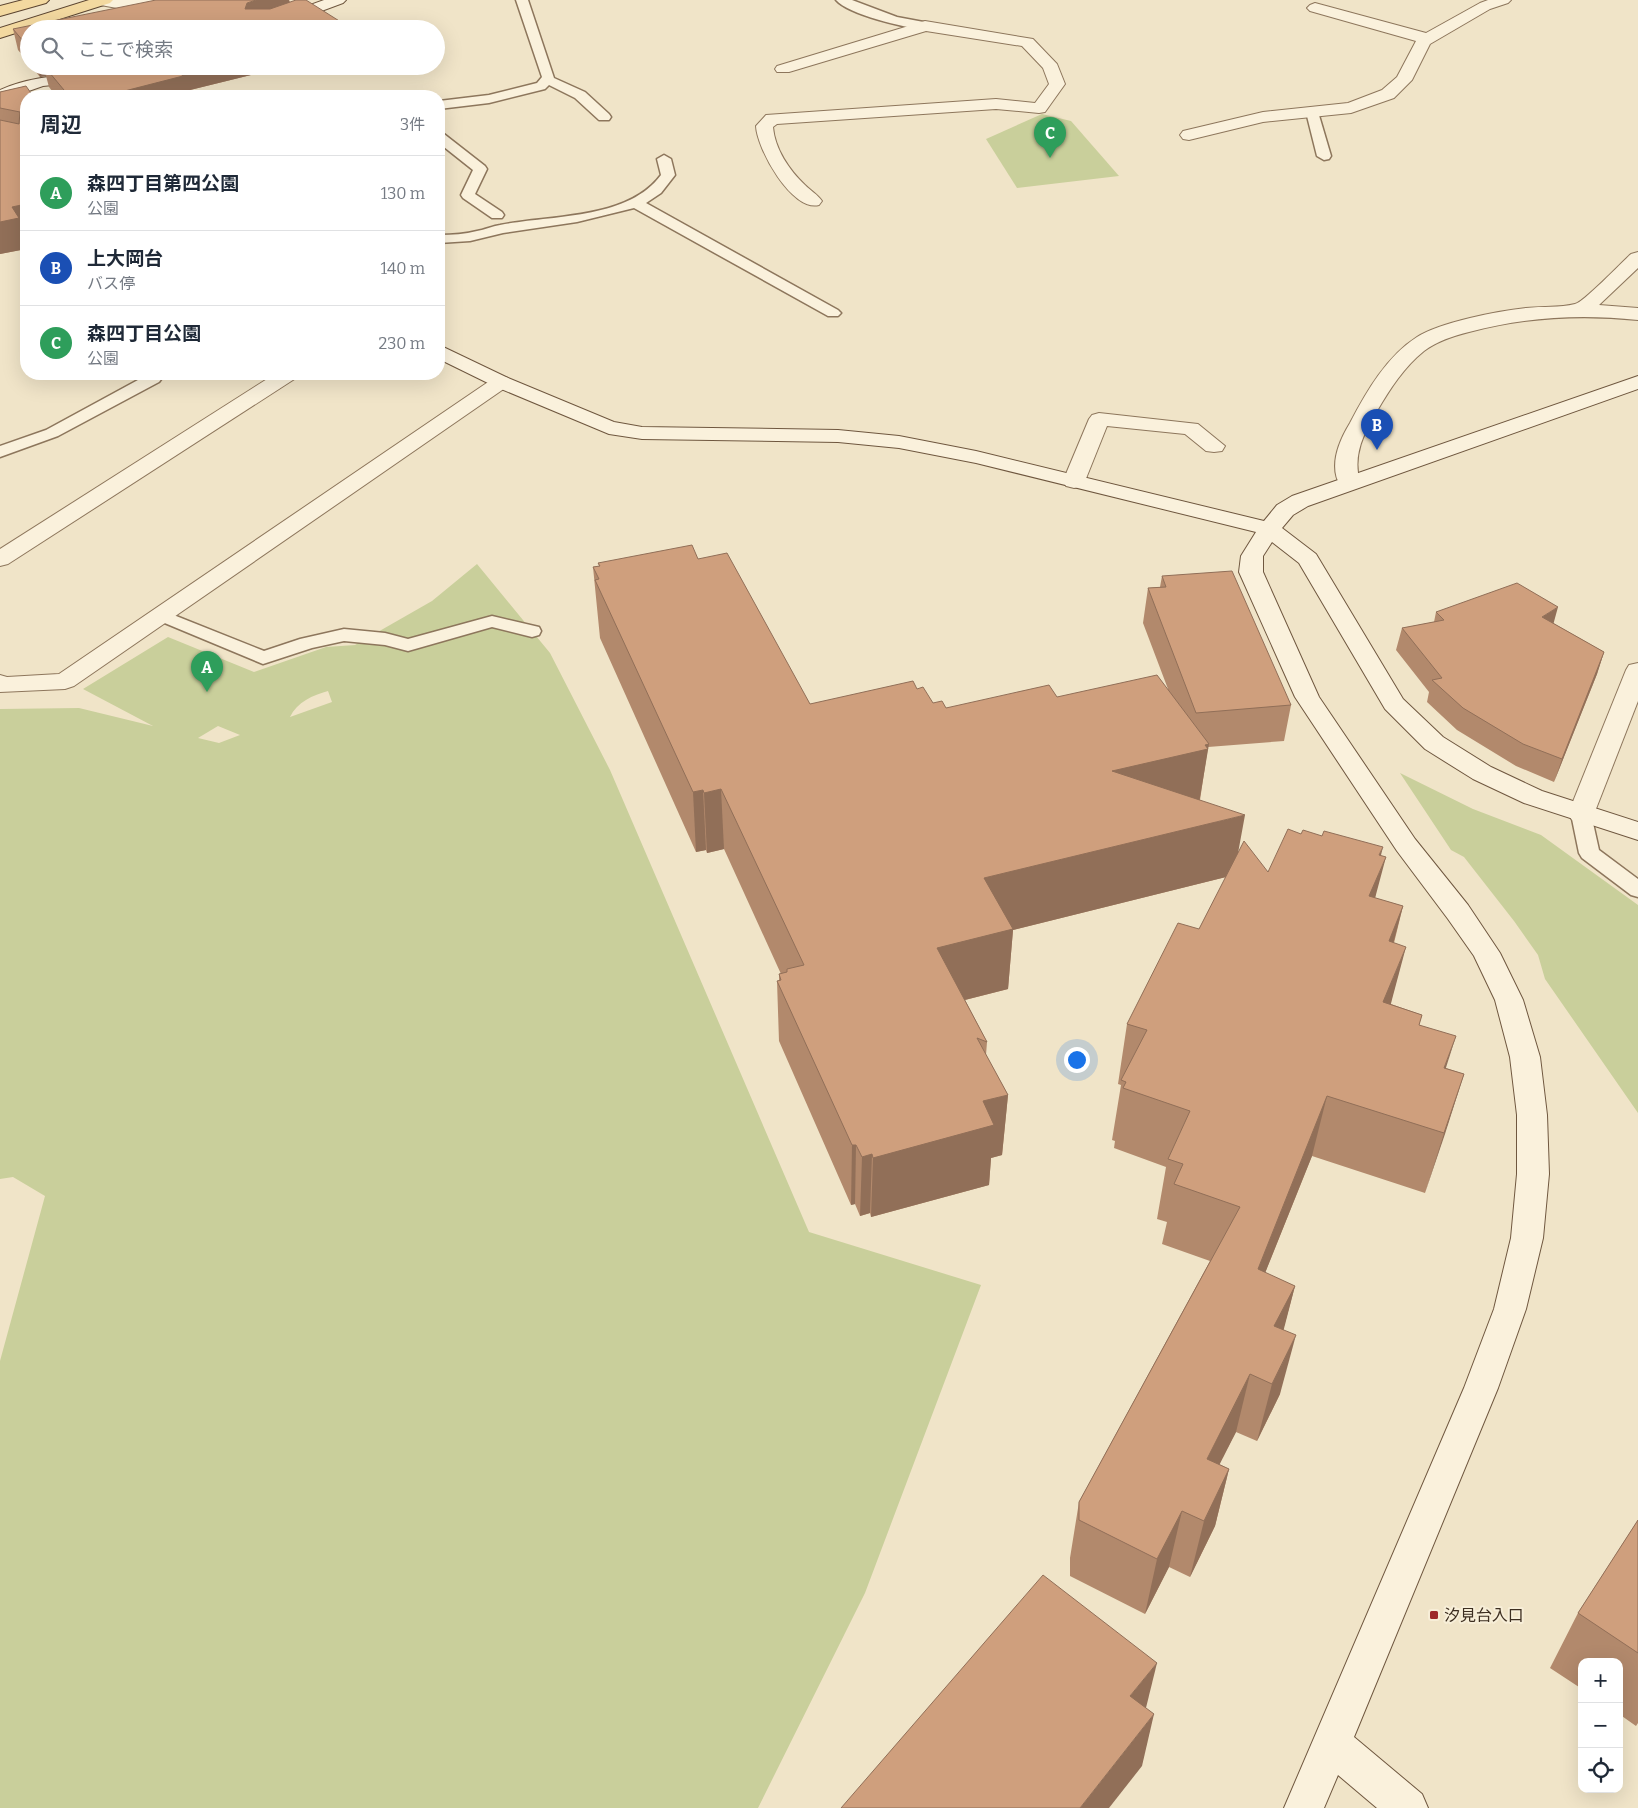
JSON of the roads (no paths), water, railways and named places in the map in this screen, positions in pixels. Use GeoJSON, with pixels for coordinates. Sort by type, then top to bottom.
{"type":"FeatureCollection","features":[{"type":"Feature","properties":{"kind":"main road"},"geometry":{"type":"LineString","coordinates":[[0,3],[11,0]]}},
{"type":"Feature","properties":{"kind":"main road"},"geometry":{"type":"LineString","coordinates":[[0,11],[41,0]]}},
{"type":"Feature","properties":{"kind":"main road"},"geometry":{"type":"LineString","coordinates":[[0,22],[77,0]]}},
{"type":"Feature","properties":{"kind":"main road"},"geometry":{"type":"LineString","coordinates":[[41,20],[102,1]]}},
{"type":"Feature","properties":{"kind":"main road"},"geometry":{"type":"LineString","coordinates":[[0,33],[20,27]]}},
{"type":"Feature","properties":{"kind":"street"},"geometry":{"type":"LineString","coordinates":[[102,1],[130,7],[173,0]]}},
{"type":"Feature","properties":{"kind":"street"},"geometry":{"type":"LineString","coordinates":[[283,20],[338,0]]}},
{"type":"Feature","properties":{"kind":"street"},"geometry":{"type":"LineString","coordinates":[[1189,135],[1263,117],[1351,108],[1388,94],[1404,80],[1424,41],[1485,6],[1503,0]]}},
{"type":"Feature","properties":{"kind":"street"},"geometry":{"type":"LineString","coordinates":[[1315,8],[1428,39]]}},
{"type":"Feature","properties":{"kind":"street"},"geometry":{"type":"LineString","coordinates":[[783,70],[925,26],[1027,42],[1051,67],[1057,84],[1039,108]]}},
{"type":"Feature","properties":{"kind":"street"},"geometry":{"type":"LineString","coordinates":[[0,96],[19,86],[65,78],[105,75]]}},
{"type":"Feature","properties":{"kind":"street"},"geometry":{"type":"LineString","coordinates":[[813,201],[804,195],[779,165],[763,133],[764,126],[772,119],[996,104],[1039,108],[1059,113]]}},
{"type":"Feature","properties":{"kind":"street"},"geometry":{"type":"LineString","coordinates":[[1583,310],[1638,258]]}},
{"type":"Feature","properties":{"kind":"street"},"geometry":{"type":"LineString","coordinates":[[1349,482],[1346,473],[1346,458],[1355,432],[1372,402],[1389,379],[1409,354],[1425,341],[1492,318],[1522,313],[1583,310],[1638,314]]}},
{"type":"Feature","properties":{"kind":"street"},"geometry":{"type":"LineString","coordinates":[[445,354],[501,382],[609,428],[642,433],[838,436],[899,442],[950,451],[1074,480],[1269,529],[1308,559],[1340,617],[1394,704],[1434,743],[1482,773],[1534,797],[1581,814],[1638,831]]}},
{"type":"Feature","properties":{"kind":"street"},"geometry":{"type":"LineString","coordinates":[[0,559],[280,380]]}},
{"type":"Feature","properties":{"kind":"street"},"geometry":{"type":"LineString","coordinates":[[0,683],[3,686],[65,681],[501,382]]}},
{"type":"Feature","properties":{"kind":"street"},"geometry":{"type":"LineString","coordinates":[[1304,1808],[1481,1388],[1510,1309],[1527,1238],[1533,1174],[1532,1115],[1525,1057],[1509,1000],[1486,953],[1458,912],[1406,845],[1307,697],[1251,572],[1252,556],[1269,529],[1285,510],[1300,501],[1349,482],[1638,382]]}},
{"type":"Feature","properties":{"kind":"street"},"geometry":{"type":"LineString","coordinates":[[1074,480],[1100,419],[1191,428],[1214,446]]}},
{"type":"Feature","properties":{"kind":"street"},"geometry":{"type":"LineString","coordinates":[[1581,814],[1638,670]]}},
{"type":"Feature","properties":{"kind":"street"},"geometry":{"type":"LineString","coordinates":[[1332,1744],[1408,1808]]}},
{"type":"Feature","properties":{"kind":"lane"},"geometry":{"type":"LineString","coordinates":[[522,0],[528,13],[547,78],[580,95],[604,117]]}},
{"type":"Feature","properties":{"kind":"lane"},"geometry":{"type":"LineString","coordinates":[[842,0],[876,16],[896,22],[925,26]]}},
{"type":"Feature","properties":{"kind":"lane"},"geometry":{"type":"LineString","coordinates":[[445,104],[489,100],[541,86],[547,78]]}},
{"type":"Feature","properties":{"kind":"lane"},"geometry":{"type":"LineString","coordinates":[[1312,112],[1324,156]]}},
{"type":"Feature","properties":{"kind":"lane"},"geometry":{"type":"LineString","coordinates":[[445,142],[480,170],[468,195],[497,214]]}},
{"type":"Feature","properties":{"kind":"lane"},"geometry":{"type":"LineString","coordinates":[[445,239],[485,235],[500,230],[598,214],[622,208],[646,198],[665,180],[668,175],[664,159]]}},
{"type":"Feature","properties":{"kind":"lane"},"geometry":{"type":"LineString","coordinates":[[635,203],[833,313]]}},
{"type":"Feature","properties":{"kind":"lane"},"geometry":{"type":"LineString","coordinates":[[0,452],[52,433],[149,380]]}},
{"type":"Feature","properties":{"kind":"lane"},"geometry":{"type":"LineString","coordinates":[[161,615],[263,658],[307,643],[344,635],[385,639],[408,645],[492,621],[532,630]]}},
{"type":"Feature","properties":{"kind":"lane"},"geometry":{"type":"LineString","coordinates":[[1581,814],[1589,853],[1638,890]]}},
{"type":"Feature","properties":{"kind":"place","name":"森四丁目公園"},"geometry":{"type":"Point","coordinates":[1050,158]}},
{"type":"Feature","properties":{"kind":"place","name":"上大岡台"},"geometry":{"type":"Point","coordinates":[1377,450]}},
{"type":"Feature","properties":{"kind":"place","name":"森四丁目第四公園"},"geometry":{"type":"Point","coordinates":[207,692]}},
{"type":"Feature","properties":{"kind":"place","name":"汐見台入口"},"geometry":{"type":"Point","coordinates":[1434,1615]}}]}
